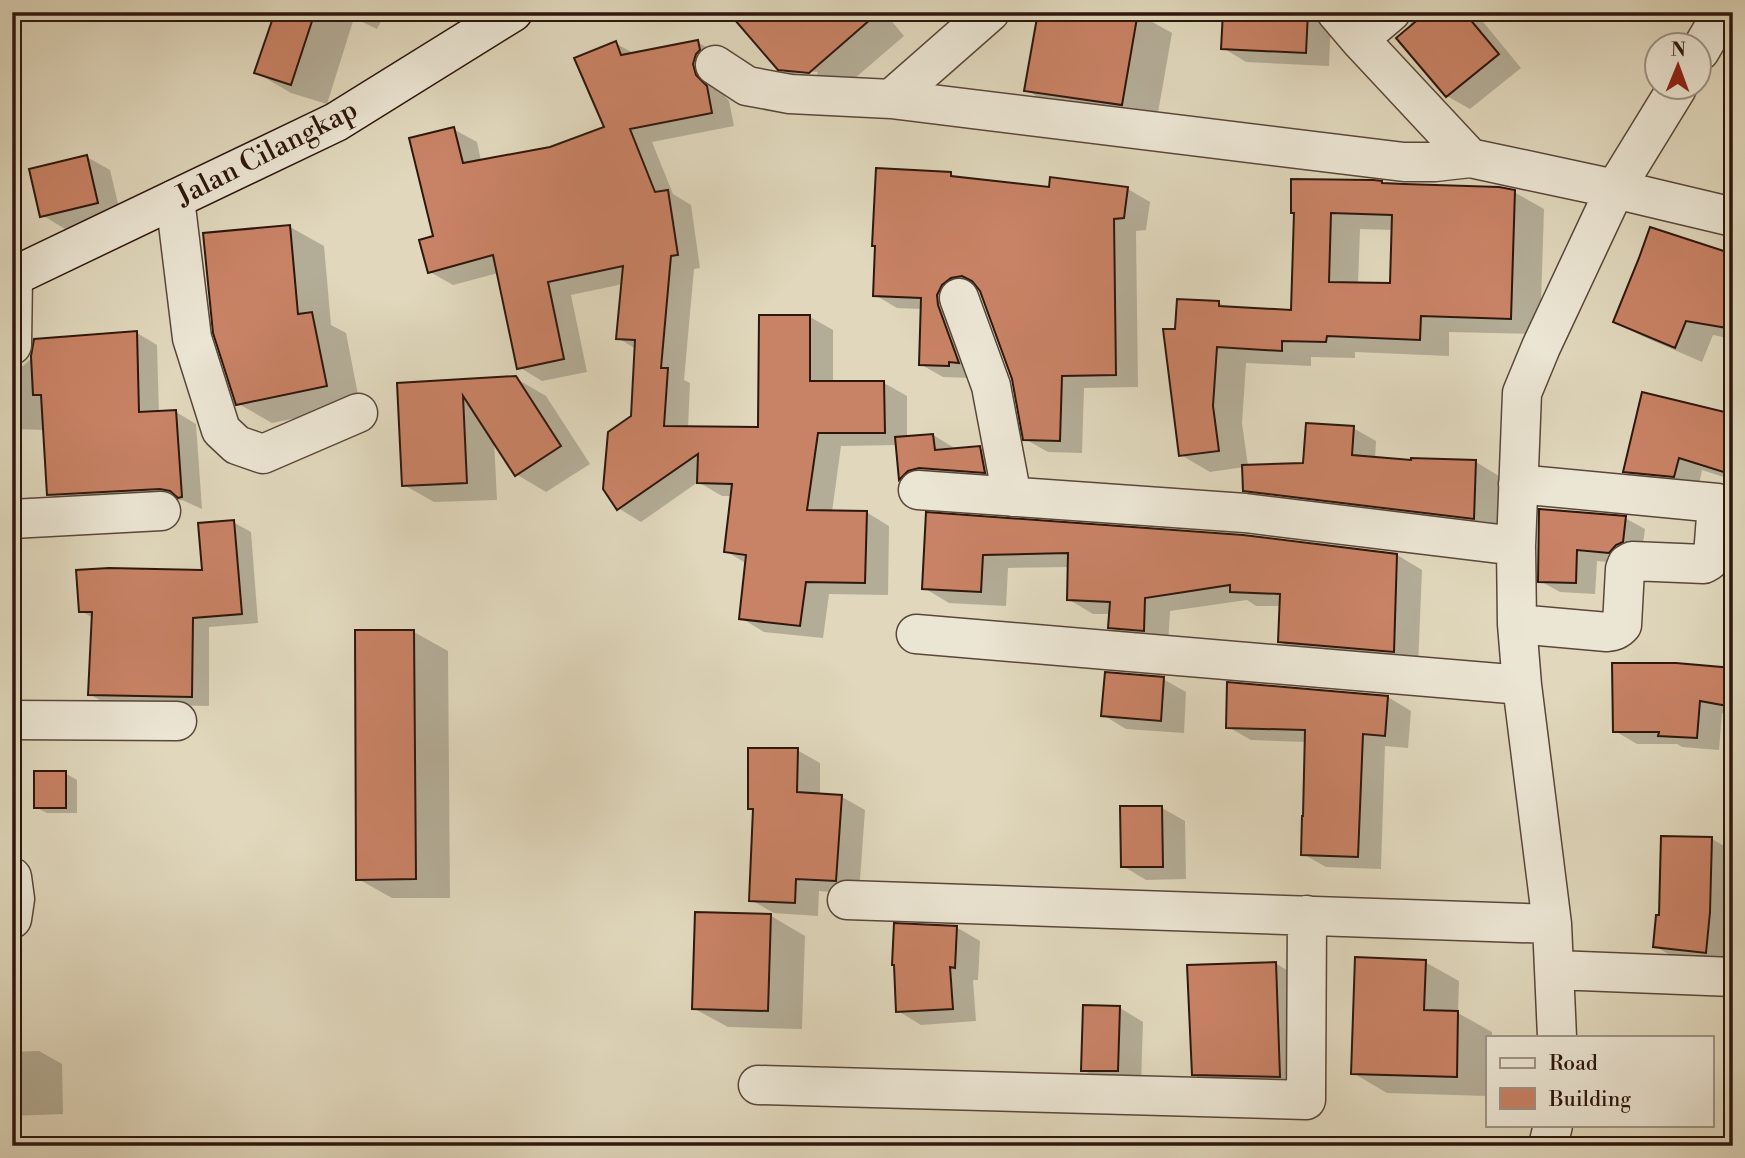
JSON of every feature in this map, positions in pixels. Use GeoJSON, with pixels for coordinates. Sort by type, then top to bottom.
{"type":"FeatureCollection","features":[{"type":"Feature","properties":{"kind":"street","name":"Jalan Cilangkap"},"geometry":{"type":"LineString","coordinates":[[13,276],[336,122],[513,12]]}},
{"type":"Feature","properties":{"kind":"street"},"geometry":{"type":"LineString","coordinates":[[891,99],[990,12]]}},
{"type":"Feature","properties":{"kind":"street"},"geometry":{"type":"LineString","coordinates":[[1391,12],[1347,26],[1470,158]]}},
{"type":"Feature","properties":{"kind":"street"},"geometry":{"type":"LineString","coordinates":[[1711,32],[1720,12]]}},
{"type":"Feature","properties":{"kind":"street"},"geometry":{"type":"LineString","coordinates":[[715,65],[747,86],[790,94],[891,99],[1404,162],[1470,158],[1733,217]]}},
{"type":"Feature","properties":{"kind":"street"},"geometry":{"type":"LineString","coordinates":[[1557,1036],[1552,923],[1522,685],[1517,624],[1516,546],[1522,393],[1615,189],[1668,102]]}},
{"type":"Feature","properties":{"kind":"street"},"geometry":{"type":"LineString","coordinates":[[175,199],[192,338],[221,430],[237,444],[262,454],[358,413]]}},
{"type":"Feature","properties":{"kind":"street"},"geometry":{"type":"LineString","coordinates":[[12,345],[13,276]]}},
{"type":"Feature","properties":{"kind":"street"},"geometry":{"type":"LineString","coordinates":[[959,298],[991,386],[1013,497]]}},
{"type":"Feature","properties":{"kind":"street"},"geometry":{"type":"LineString","coordinates":[[1517,624],[1614,631],[1622,625],[1627,564],[1632,561],[1704,564],[1709,561],[1713,556],[1725,505],[1518,484]]}},
{"type":"Feature","properties":{"kind":"street"},"geometry":{"type":"LineString","coordinates":[[918,490],[1245,513],[1516,546]]}},
{"type":"Feature","properties":{"kind":"street"},"geometry":{"type":"LineString","coordinates":[[12,519],[161,510]]}},
{"type":"Feature","properties":{"kind":"street"},"geometry":{"type":"LineString","coordinates":[[916,634],[1522,685]]}},
{"type":"Feature","properties":{"kind":"street"},"geometry":{"type":"LineString","coordinates":[[12,720],[177,721]]}},
{"type":"Feature","properties":{"kind":"street"},"geometry":{"type":"LineString","coordinates":[[12,877],[15,899],[12,919]]}},
{"type":"Feature","properties":{"kind":"street"},"geometry":{"type":"LineString","coordinates":[[847,900],[1552,923]]}},
{"type":"Feature","properties":{"kind":"street"},"geometry":{"type":"LineString","coordinates":[[758,1086],[1306,1100],[1307,915]]}},
{"type":"Feature","properties":{"kind":"street"},"geometry":{"type":"LineString","coordinates":[[1555,970],[1733,977]]}},
{"type":"Feature","properties":{"kind":"street"},"geometry":{"type":"LineString","coordinates":[[1548,1146],[1553,1126]]}},
{"type":"Feature","properties":{"kind":"building"},"geometry":{"type":"Polygon","coordinates":[[[275,12],[315,12],[291,85],[254,73],[275,12]]]}},
{"type":"Feature","properties":{"kind":"building"},"geometry":{"type":"Polygon","coordinates":[[[728,12],[879,12],[809,73],[778,70],[728,12]]]}},
{"type":"Feature","properties":{"kind":"building"},"geometry":{"type":"Polygon","coordinates":[[[1038,12],[1138,12],[1122,105],[1024,91],[1038,12]]]}},
{"type":"Feature","properties":{"kind":"building"},"geometry":{"type":"Polygon","coordinates":[[[1223,12],[1308,12],[1306,53],[1221,49],[1223,12]]]}},
{"type":"Feature","properties":{"kind":"building"},"geometry":{"type":"Polygon","coordinates":[[[1427,12],[1464,12],[1499,54],[1446,97],[1396,38],[1427,12]]]}},
{"type":"Feature","properties":{"kind":"building"},"geometry":{"type":"Polygon","coordinates":[[[698,40],[700,50],[693,64],[696,75],[707,86],[712,113],[630,129],[655,192],[668,190],[678,255],[671,256],[661,368],[668,368],[664,426],[758,427],[759,315],[810,315],[810,381],[884,381],[885,433],[818,433],[807,510],[867,511],[865,583],[806,582],[800,626],[739,619],[746,555],[724,552],[732,484],[697,483],[698,454],[617,510],[603,489],[608,432],[631,416],[635,340],[616,339],[623,266],[548,282],[564,359],[517,369],[493,255],[428,273],[419,240],[433,236],[409,138],[454,127],[463,163],[550,147],[604,127],[574,58],[616,41],[621,55],[698,40]]]}},
{"type":"Feature","properties":{"kind":"building"},"geometry":{"type":"Polygon","coordinates":[[[87,155],[98,203],[40,217],[29,169],[87,155]]]}},
{"type":"Feature","properties":{"kind":"building"},"geometry":{"type":"Polygon","coordinates":[[[876,168],[951,172],[951,176],[1049,187],[1050,177],[1128,187],[1124,218],[1114,219],[1116,375],[1062,376],[1060,441],[1023,440],[1012,379],[980,291],[972,281],[962,276],[951,278],[942,285],[937,295],[938,305],[959,363],[949,362],[949,366],[919,365],[921,298],[873,296],[875,246],[872,246],[876,168]]]}},
{"type":"Feature","properties":{"kind":"building"},"geometry":{"type":"Polygon","coordinates":[[[1291,179],[1373,180],[1382,183],[1499,187],[1515,190],[1511,319],[1421,316],[1420,340],[1327,336],[1326,342],[1282,341],[1282,351],[1217,347],[1213,406],[1219,451],[1179,456],[1163,329],[1175,329],[1177,299],[1219,301],[1219,306],[1291,310],[1294,213],[1291,213],[1291,179]],[[1331,213],[1329,282],[1390,283],[1392,215],[1331,213]]]}},
{"type":"Feature","properties":{"kind":"building"},"geometry":{"type":"Polygon","coordinates":[[[290,225],[298,314],[312,312],[327,386],[236,405],[213,333],[203,233],[290,225]]]}},
{"type":"Feature","properties":{"kind":"building"},"geometry":{"type":"Polygon","coordinates":[[[1650,227],[1733,254],[1733,329],[1686,321],[1675,348],[1613,322],[1650,227]]]}},
{"type":"Feature","properties":{"kind":"building"},"geometry":{"type":"Polygon","coordinates":[[[137,331],[139,412],[176,410],[182,497],[178,498],[170,491],[160,489],[47,495],[41,395],[33,395],[31,356],[34,339],[137,331]]]}},
{"type":"Feature","properties":{"kind":"building"},"geometry":{"type":"Polygon","coordinates":[[[516,376],[561,446],[515,476],[463,396],[467,483],[402,486],[397,383],[516,376]]]}},
{"type":"Feature","properties":{"kind":"building"},"geometry":{"type":"Polygon","coordinates":[[[1642,392],[1733,414],[1733,475],[1679,458],[1674,477],[1623,472],[1642,392]]]}},
{"type":"Feature","properties":{"kind":"building"},"geometry":{"type":"Polygon","coordinates":[[[1306,423],[1354,426],[1352,455],[1411,460],[1476,460],[1474,519],[1243,491],[1242,465],[1303,463],[1306,423]]]}},
{"type":"Feature","properties":{"kind":"building"},"geometry":{"type":"Polygon","coordinates":[[[933,434],[935,450],[980,446],[985,473],[919,468],[908,471],[899,480],[895,437],[933,434]]]}},
{"type":"Feature","properties":{"kind":"building"},"geometry":{"type":"Polygon","coordinates":[[[1539,509],[1626,516],[1623,542],[1609,553],[1577,550],[1576,583],[1538,582],[1539,509]]]}},
{"type":"Feature","properties":{"kind":"building"},"geometry":{"type":"Polygon","coordinates":[[[926,512],[1243,535],[1397,554],[1394,652],[1278,642],[1280,594],[1230,592],[1230,585],[1145,598],[1144,631],[1108,628],[1110,602],[1067,600],[1068,553],[983,555],[981,592],[922,589],[926,512]]]}},
{"type":"Feature","properties":{"kind":"building"},"geometry":{"type":"Polygon","coordinates":[[[234,520],[242,614],[193,618],[192,697],[88,695],[92,612],[79,612],[76,570],[202,570],[198,523],[234,520]]]}},
{"type":"Feature","properties":{"kind":"building"},"geometry":{"type":"Polygon","coordinates":[[[355,630],[414,630],[416,879],[356,880],[355,630]]]}},
{"type":"Feature","properties":{"kind":"building"},"geometry":{"type":"Polygon","coordinates":[[[1612,663],[1676,663],[1733,668],[1733,707],[1700,701],[1697,738],[1658,736],[1659,732],[1613,732],[1612,663]]]}},
{"type":"Feature","properties":{"kind":"building"},"geometry":{"type":"Polygon","coordinates":[[[1105,672],[1164,677],[1161,721],[1101,716],[1105,672]]]}},
{"type":"Feature","properties":{"kind":"building"},"geometry":{"type":"Polygon","coordinates":[[[1227,682],[1388,696],[1385,736],[1363,734],[1358,857],[1301,855],[1305,730],[1226,728],[1227,682]]]}},
{"type":"Feature","properties":{"kind":"building"},"geometry":{"type":"Polygon","coordinates":[[[748,748],[798,748],[797,792],[842,795],[836,881],[796,879],[795,903],[749,901],[753,809],[748,809],[748,748]]]}},
{"type":"Feature","properties":{"kind":"building"},"geometry":{"type":"Polygon","coordinates":[[[34,771],[66,771],[66,808],[34,808],[34,771]]]}},
{"type":"Feature","properties":{"kind":"building"},"geometry":{"type":"Polygon","coordinates":[[[1120,806],[1162,806],[1163,867],[1121,867],[1120,806]]]}},
{"type":"Feature","properties":{"kind":"building"},"geometry":{"type":"Polygon","coordinates":[[[1661,836],[1712,837],[1706,953],[1653,947],[1656,915],[1659,915],[1661,836]]]}},
{"type":"Feature","properties":{"kind":"building"},"geometry":{"type":"Polygon","coordinates":[[[695,912],[771,914],[768,1011],[692,1009],[695,912]]]}},
{"type":"Feature","properties":{"kind":"building"},"geometry":{"type":"Polygon","coordinates":[[[894,923],[957,926],[955,968],[950,967],[953,1009],[896,1012],[892,965],[894,923]]]}},
{"type":"Feature","properties":{"kind":"building"},"geometry":{"type":"Polygon","coordinates":[[[1355,957],[1426,960],[1424,1010],[1458,1011],[1457,1077],[1351,1074],[1355,957]]]}},
{"type":"Feature","properties":{"kind":"building"},"geometry":{"type":"Polygon","coordinates":[[[1276,962],[1280,1077],[1192,1075],[1187,965],[1276,962]]]}},
{"type":"Feature","properties":{"kind":"building"},"geometry":{"type":"Polygon","coordinates":[[[1083,1005],[1120,1006],[1118,1071],[1081,1071],[1083,1005]]]}}]}
